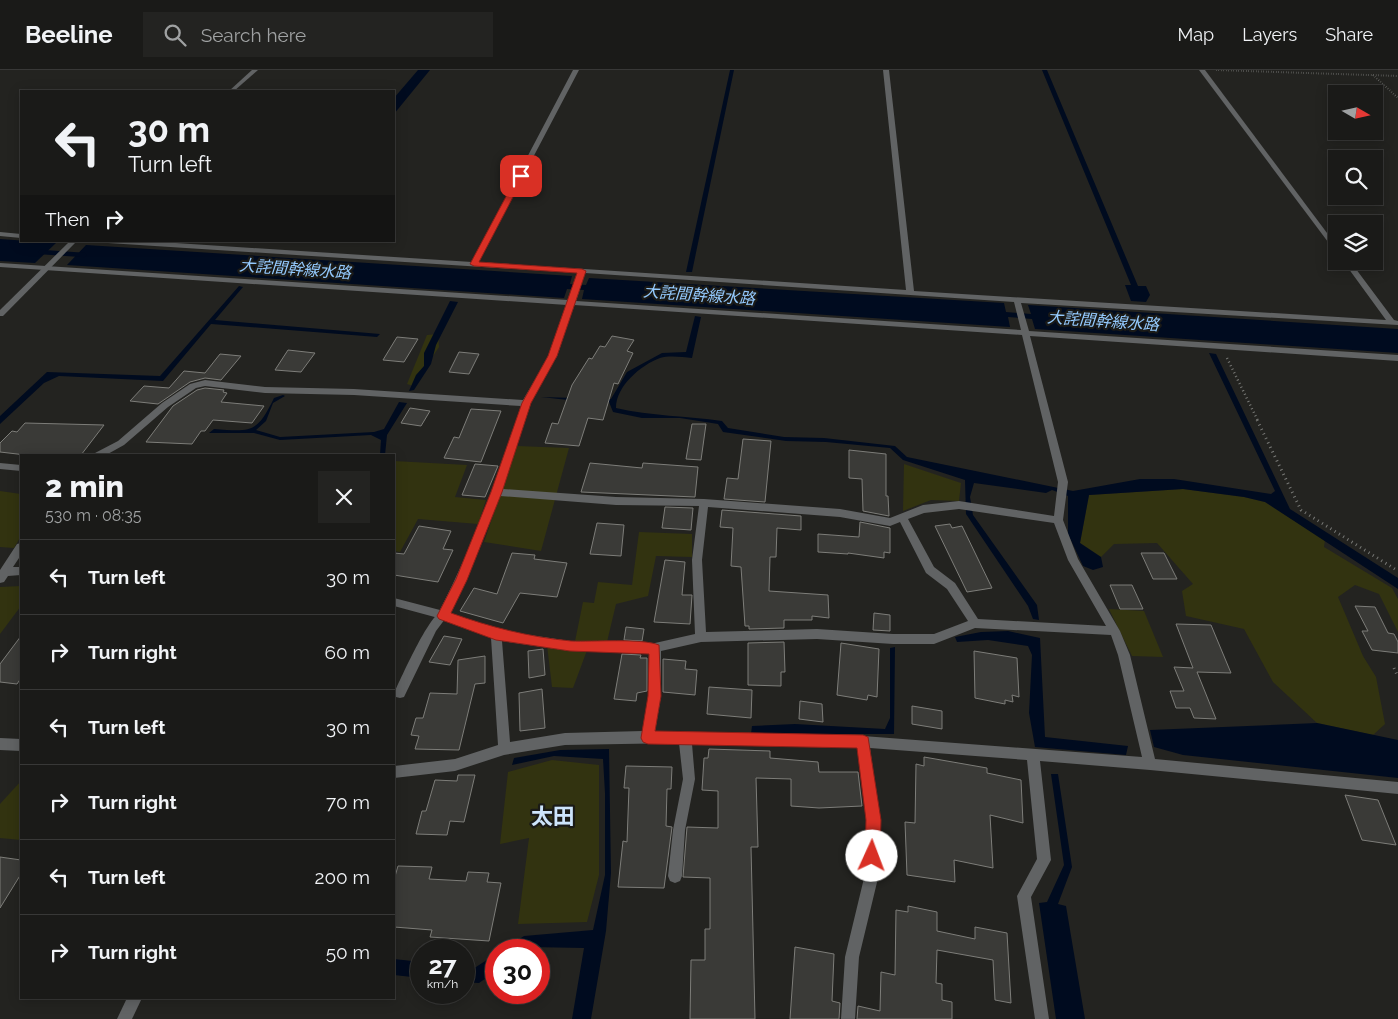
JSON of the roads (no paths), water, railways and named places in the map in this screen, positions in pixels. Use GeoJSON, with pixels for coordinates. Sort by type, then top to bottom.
{"type":"FeatureCollection","features":[{"type":"Feature","properties":{"kind":"street"},"geometry":{"type":"LineString","coordinates":[[232,90],[256,70]]}},
{"type":"Feature","properties":{"kind":"street"},"geometry":{"type":"LineString","coordinates":[[474,264],[576,70]]}},
{"type":"Feature","properties":{"kind":"street"},"geometry":{"type":"LineString","coordinates":[[886,70],[910,292]]}},
{"type":"Feature","properties":{"kind":"street"},"geometry":{"type":"LineString","coordinates":[[1202,70],[1328,238]]}},
{"type":"Feature","properties":{"kind":"street"},"geometry":{"type":"LineString","coordinates":[[0,234],[20,236]]}},
{"type":"Feature","properties":{"kind":"street"},"geometry":{"type":"LineString","coordinates":[[0,314],[73,242]]}},
{"type":"Feature","properties":{"kind":"street"},"geometry":{"type":"LineString","coordinates":[[124,242],[1395,323]]}},
{"type":"Feature","properties":{"kind":"street"},"geometry":{"type":"LineString","coordinates":[[0,265],[1398,358]]}},
{"type":"Feature","properties":{"kind":"street"},"geometry":{"type":"LineString","coordinates":[[1353,270],[1395,323]]}},
{"type":"Feature","properties":{"kind":"street"},"geometry":{"type":"LineString","coordinates":[[400,693],[432,628],[443,616],[462,580],[497,492],[526,403],[553,356],[582,271]]}},
{"type":"Feature","properties":{"kind":"street"},"geometry":{"type":"LineString","coordinates":[[1017,300],[1063,482],[1058,520],[1072,560],[1115,631],[1124,655],[1150,764]]}},
{"type":"Feature","properties":{"kind":"street"},"geometry":{"type":"LineString","coordinates":[[100,454],[120,443],[165,405],[192,386],[205,383],[265,390],[354,392],[526,403]]}},
{"type":"Feature","properties":{"kind":"street"},"geometry":{"type":"LineString","coordinates":[[0,466],[20,468]]}},
{"type":"Feature","properties":{"kind":"street"},"geometry":{"type":"LineString","coordinates":[[497,492],[616,501],[704,503],[840,513],[890,522],[923,509],[959,505],[1058,520]]}},
{"type":"Feature","properties":{"kind":"street"},"geometry":{"type":"LineString","coordinates":[[701,637],[697,560],[704,503]]}},
{"type":"Feature","properties":{"kind":"street"},"geometry":{"type":"LineString","coordinates":[[902,517],[930,570],[951,586],[975,623]]}},
{"type":"Feature","properties":{"kind":"street"},"geometry":{"type":"LineString","coordinates":[[3,575],[20,549]]}},
{"type":"Feature","properties":{"kind":"street"},"geometry":{"type":"LineString","coordinates":[[3,575],[20,571]]}},
{"type":"Feature","properties":{"kind":"street"},"geometry":{"type":"LineString","coordinates":[[395,602],[443,616],[496,635],[570,646],[655,648],[701,637],[817,634],[893,639],[934,639],[975,623],[1115,631]]}},
{"type":"Feature","properties":{"kind":"street"},"geometry":{"type":"LineString","coordinates":[[496,635],[504,749]]}},
{"type":"Feature","properties":{"kind":"street"},"geometry":{"type":"LineString","coordinates":[[648,738],[655,696],[655,648]]}},
{"type":"Feature","properties":{"kind":"street"},"geometry":{"type":"LineString","coordinates":[[395,772],[455,765],[504,749],[565,739],[685,738],[863,742],[1150,764],[1398,788]]}},
{"type":"Feature","properties":{"kind":"street"},"geometry":{"type":"LineString","coordinates":[[675,876],[679,830],[689,779],[685,738]]}},
{"type":"Feature","properties":{"kind":"street"},"geometry":{"type":"LineString","coordinates":[[848,1019],[852,957],[872,874],[874,820],[863,742]]}},
{"type":"Feature","properties":{"kind":"street"},"geometry":{"type":"LineString","coordinates":[[0,744],[20,745]]}},
{"type":"Feature","properties":{"kind":"street"},"geometry":{"type":"LineString","coordinates":[[1033,755],[1044,860],[1024,896],[1042,1019]]}},
{"type":"Feature","properties":{"kind":"street"},"geometry":{"type":"LineString","coordinates":[[124,1019],[134,999]]}},
{"type":"Feature","properties":{"kind":"water"},"geometry":{"type":"Polygon","coordinates":[[[418,70],[430,70],[395,113],[395,97],[418,70]]]}},
{"type":"Feature","properties":{"kind":"water"},"geometry":{"type":"Polygon","coordinates":[[[730,70],[734,70],[692,272],[686,272],[730,70]]]}},
{"type":"Feature","properties":{"kind":"water"},"geometry":{"type":"Polygon","coordinates":[[[1042,70],[1047,70],[1138,286],[1146,286],[1150,295],[1146,302],[1131,301],[1125,285],[1131,285],[1042,70]]]}},
{"type":"Feature","properties":{"kind":"water"},"geometry":{"type":"Polygon","coordinates":[[[0,239],[20,240],[20,242],[56,243],[35,263],[0,261],[0,239]]]}},
{"type":"Feature","properties":{"kind":"water"},"geometry":{"type":"Polygon","coordinates":[[[86,245],[572,276],[570,284],[586,285],[589,278],[1004,303],[1006,312],[1031,314],[1028,305],[1398,329],[1398,353],[1035,329],[1032,319],[1008,317],[1010,327],[582,299],[584,290],[567,289],[564,298],[67,265],[86,245]]]}},
{"type":"Feature","properties":{"kind":"water"},"geometry":{"type":"Polygon","coordinates":[[[239,286],[243,287],[215,320],[380,334],[377,337],[211,324],[163,381],[59,376],[44,383],[0,424],[0,416],[47,372],[160,376],[239,286]]]}},
{"type":"Feature","properties":{"kind":"water"},"geometry":{"type":"Polygon","coordinates":[[[450,301],[458,302],[436,345],[431,364],[414,390],[409,391],[416,375],[424,366],[424,353],[450,301]]]}},
{"type":"Feature","properties":{"kind":"water"},"geometry":{"type":"Polygon","coordinates":[[[695,316],[701,317],[692,358],[664,357],[645,366],[625,384],[617,400],[616,408],[642,413],[722,421],[728,428],[784,437],[824,438],[895,446],[907,457],[1073,491],[1140,479],[1174,479],[1271,494],[1275,491],[1209,353],[1216,354],[1290,509],[1398,578],[1398,589],[1265,502],[1244,497],[1183,489],[1089,495],[1080,543],[1101,557],[1103,567],[1093,570],[1083,566],[1068,534],[1068,496],[1052,490],[1046,493],[974,483],[970,497],[973,515],[1037,605],[1039,620],[1033,619],[1028,606],[966,514],[965,480],[903,460],[890,448],[826,442],[786,441],[723,432],[718,424],[680,418],[642,418],[613,412],[609,402],[586,402],[541,397],[611,399],[627,372],[662,353],[686,352],[695,316]]]}},
{"type":"Feature","properties":{"kind":"water"},"geometry":{"type":"Polygon","coordinates":[[[285,396],[273,403],[266,421],[256,430],[280,437],[374,432],[384,429],[399,402],[407,403],[387,435],[385,454],[380,454],[381,440],[371,435],[280,440],[254,433],[209,433],[214,429],[245,430],[252,428],[263,418],[274,398],[285,396]]]}},
{"type":"Feature","properties":{"kind":"water"},"geometry":{"type":"Polygon","coordinates":[[[1008,631],[1040,638],[1045,737],[1128,746],[1126,755],[1035,747],[1029,713],[1032,655],[1028,646],[988,640],[957,642],[955,637],[981,632],[1008,631]]]}},
{"type":"Feature","properties":{"kind":"water"},"geometry":{"type":"Polygon","coordinates":[[[895,647],[894,734],[751,734],[752,726],[795,724],[885,729],[890,718],[890,648],[895,647]]]}},
{"type":"Feature","properties":{"kind":"water"},"geometry":{"type":"Polygon","coordinates":[[[1317,723],[1398,740],[1398,778],[1183,755],[1154,747],[1150,730],[1317,723]]]}},
{"type":"Feature","properties":{"kind":"water"},"geometry":{"type":"Polygon","coordinates":[[[609,749],[611,873],[606,931],[591,1019],[572,1019],[584,948],[550,947],[550,939],[519,939],[524,936],[593,930],[605,875],[603,759],[554,756],[512,765],[514,758],[560,750],[609,749]]]}},
{"type":"Feature","properties":{"kind":"water"},"geometry":{"type":"Polygon","coordinates":[[[1051,774],[1058,774],[1072,867],[1058,904],[1066,906],[1085,1019],[1056,1019],[1039,903],[1047,902],[1064,865],[1051,774]]]}},
{"type":"Feature","properties":{"kind":"water"},"geometry":{"type":"Polygon","coordinates":[[[395,959],[410,961],[410,977],[395,975],[395,959]]]}},
{"type":"Feature","properties":{"kind":"water"},"geometry":{"type":"Polygon","coordinates":[[[485,961],[485,979],[479,983],[475,983],[476,967],[485,961]]]}},
{"type":"Feature","properties":{"kind":"waterway","name":"大詫間幹線水路"},"geometry":{"type":"LineString","coordinates":[[41,252],[84,255]]}},
{"type":"Feature","properties":{"kind":"district","name":"太田"},"geometry":{"type":"Point","coordinates":[553,816]}}]}
